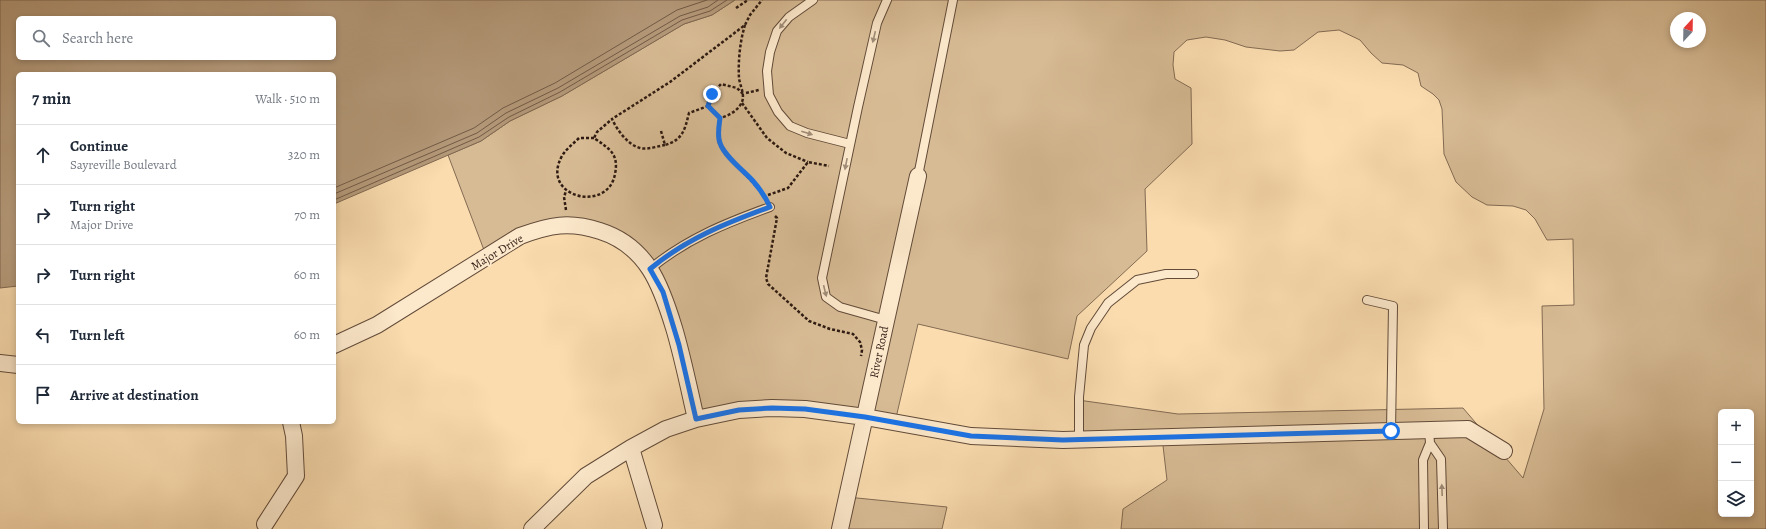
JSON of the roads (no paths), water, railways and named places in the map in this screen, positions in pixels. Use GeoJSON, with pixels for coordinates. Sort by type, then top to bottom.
{"type":"FeatureCollection","features":[{"type":"Feature","properties":{"kind":"street","name":"River Road"},"geometry":{"type":"LineString","coordinates":[[840,529],[918,176]]}},
{"type":"Feature","properties":{"kind":"street","name":"Major Drive"},"geometry":{"type":"LineString","coordinates":[[336,344],[377,325],[520,236],[544,227],[569,225],[588,228],[608,234],[625,242],[639,255],[650,269],[663,292],[679,345],[696,419]]}},
{"type":"Feature","properties":{"kind":"street"},"geometry":{"type":"LineString","coordinates":[[0,363],[16,365]]}},
{"type":"Feature","properties":{"kind":"street"},"geometry":{"type":"LineString","coordinates":[[532,529],[586,476],[632,448],[666,429],[696,419],[739,410],[772,408],[805,409],[865,417],[971,436],[1063,440],[1391,431],[1429,436],[1468,429],[1504,451]]}},
{"type":"Feature","properties":{"kind":"street"},"geometry":{"type":"LineString","coordinates":[[265,524],[296,476],[294,436],[291,424]]}},
{"type":"Feature","properties":{"kind":"street"},"geometry":{"type":"LineString","coordinates":[[632,448],[654,525]]}},
{"type":"Feature","properties":{"kind":"lane"},"geometry":{"type":"LineString","coordinates":[[813,0],[789,17],[777,31],[770,52],[767,72],[769,95],[778,112],[790,126],[807,133],[850,144]]}},
{"type":"Feature","properties":{"kind":"lane"},"geometry":{"type":"LineString","coordinates":[[886,320],[840,307],[826,297],[822,278],[850,144],[878,23],[887,0]]}},
{"type":"Feature","properties":{"kind":"lane"},"geometry":{"type":"LineString","coordinates":[[918,176],[953,0]]}},
{"type":"Feature","properties":{"kind":"lane"},"geometry":{"type":"LineString","coordinates":[[650,269],[697,236],[770,207]]}},
{"type":"Feature","properties":{"kind":"lane"},"geometry":{"type":"LineString","coordinates":[[1079,439],[1079,397],[1084,345],[1091,328],[1108,303],[1137,280],[1166,274],[1194,274]]}},
{"type":"Feature","properties":{"kind":"lane"},"geometry":{"type":"LineString","coordinates":[[1367,300],[1393,306],[1391,431]]}},
{"type":"Feature","properties":{"kind":"lane"},"geometry":{"type":"LineString","coordinates":[[1424,529],[1423,460],[1429,436]]}},
{"type":"Feature","properties":{"kind":"lane"},"geometry":{"type":"LineString","coordinates":[[1429,436],[1441,459],[1443,529]]}},
{"type":"Feature","properties":{"kind":"water"},"geometry":{"type":"Polygon","coordinates":[[[0,0],[735,0],[712,15],[684,24],[562,96],[510,121],[481,141],[336,203],[336,72],[16,72],[16,286],[0,288],[0,0]]]}}]}
